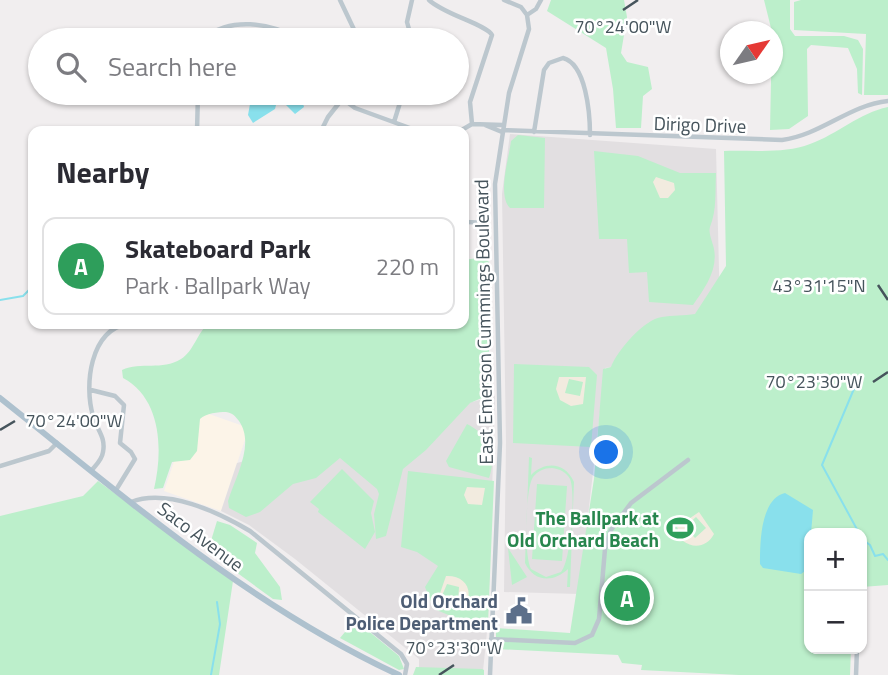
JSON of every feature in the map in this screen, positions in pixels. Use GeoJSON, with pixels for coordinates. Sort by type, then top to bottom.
{"type":"FeatureCollection","features":[{"type":"Feature","properties":{"kind":"main road","name":"Saco Avenue"},"geometry":{"type":"LineString","coordinates":[[0,398],[212,565],[274,607],[398,675]]}},
{"type":"Feature","properties":{"kind":"street"},"geometry":{"type":"LineString","coordinates":[[341,0],[354,28]]}},
{"type":"Feature","properties":{"kind":"street"},"geometry":{"type":"LineString","coordinates":[[409,28],[407,22],[412,0]]}},
{"type":"Feature","properties":{"kind":"street"},"geometry":{"type":"LineString","coordinates":[[429,0],[449,15],[486,28],[492,35],[470,102],[472,124],[469,126]]}},
{"type":"Feature","properties":{"kind":"street"},"geometry":{"type":"LineString","coordinates":[[504,0],[521,7],[527,15],[536,9],[541,0]]}},
{"type":"Feature","properties":{"kind":"street","name":"East Emerson Cummings Boulevard"},"geometry":{"type":"LineString","coordinates":[[489,675],[500,423],[495,189],[511,85],[529,29],[527,15]]}},
{"type":"Feature","properties":{"kind":"street"},"geometry":{"type":"LineString","coordinates":[[220,28],[232,25],[264,28]]}},
{"type":"Feature","properties":{"kind":"street"},"geometry":{"type":"LineString","coordinates":[[534,132],[544,69],[549,63],[562,58],[571,61],[580,72],[590,116],[590,135]]}},
{"type":"Feature","properties":{"kind":"street","name":"Dirigo Drive"},"geometry":{"type":"LineString","coordinates":[[472,124],[534,132],[590,135],[782,140],[815,131],[866,105],[888,101]]}},
{"type":"Feature","properties":{"kind":"street"},"geometry":{"type":"LineString","coordinates":[[197,126],[198,105]]}},
{"type":"Feature","properties":{"kind":"street"},"geometry":{"type":"LineString","coordinates":[[324,126],[338,105]]}},
{"type":"Feature","properties":{"kind":"street"},"geometry":{"type":"LineString","coordinates":[[353,105],[369,114],[405,126]]}},
{"type":"Feature","properties":{"kind":"street"},"geometry":{"type":"LineString","coordinates":[[394,122],[399,105]]}},
{"type":"Feature","properties":{"kind":"street"},"geometry":{"type":"LineString","coordinates":[[469,222],[484,223]]}},
{"type":"Feature","properties":{"kind":"street"},"geometry":{"type":"LineString","coordinates":[[91,471],[104,450],[103,437],[92,413],[91,390],[97,345],[105,333],[112,329]]}},
{"type":"Feature","properties":{"kind":"street"},"geometry":{"type":"LineString","coordinates":[[91,390],[115,396],[124,405],[120,443],[131,452],[135,460],[116,490]]}},
{"type":"Feature","properties":{"kind":"street"},"geometry":{"type":"LineString","coordinates":[[0,467],[49,451],[57,443]]}},
{"type":"Feature","properties":{"kind":"street"},"geometry":{"type":"LineString","coordinates":[[491,639],[575,643],[592,635],[599,619],[606,541],[615,521],[631,503],[688,460]]}},
{"type":"Feature","properties":{"kind":"street"},"geometry":{"type":"LineString","coordinates":[[131,502],[152,496],[165,498],[221,516],[250,531],[401,654],[407,664],[405,675]]}},
{"type":"Feature","properties":{"kind":"street"},"geometry":{"type":"LineString","coordinates":[[856,654],[856,675]]}},
{"type":"Feature","properties":{"kind":"shaded area"},"geometry":{"type":"Polygon","coordinates":[[[510,134],[716,149],[721,350],[605,368],[579,594],[504,592],[506,442],[502,194],[510,134]]]}},
{"type":"Feature","properties":{"kind":"shaded area"},"geometry":{"type":"Polygon","coordinates":[[[495,396],[488,622],[483,671],[419,669],[419,659],[295,559],[249,525],[221,511],[237,463],[495,396]]]}},
{"type":"Feature","properties":{"kind":"shaded area"},"geometry":{"type":"Polygon","coordinates":[[[192,408],[249,428],[221,511],[164,491],[192,408]]]}},
{"type":"Feature","properties":{"kind":"green space"},"geometry":{"type":"Polygon","coordinates":[[[551,0],[624,0],[627,17],[621,53],[627,62],[648,67],[652,89],[643,96],[641,128],[616,128],[606,48],[547,11],[551,0]]]}},
{"type":"Feature","properties":{"kind":"green space"},"geometry":{"type":"Polygon","coordinates":[[[764,0],[790,0],[790,29],[795,36],[844,36],[858,40],[863,49],[862,95],[858,93],[857,69],[848,48],[811,45],[807,49],[808,116],[789,129],[770,130],[771,84],[783,84],[783,21],[769,21],[764,0]]]}},
{"type":"Feature","properties":{"kind":"green space"},"geometry":{"type":"Polygon","coordinates":[[[888,0],[888,95],[864,95],[866,34],[794,30],[794,2],[888,0]]]}},
{"type":"Feature","properties":{"kind":"green space"},"geometry":{"type":"Polygon","coordinates":[[[888,107],[888,585],[867,587],[867,528],[804,528],[804,654],[851,654],[850,675],[739,675],[641,670],[642,665],[622,663],[618,655],[496,649],[496,628],[570,633],[594,479],[603,369],[611,367],[625,345],[647,323],[662,317],[695,314],[726,266],[724,151],[800,147],[820,140],[877,110],[888,107]]]}},
{"type":"Feature","properties":{"kind":"green space"},"geometry":{"type":"Polygon","coordinates":[[[518,135],[545,138],[544,208],[510,208],[506,202],[506,166],[511,141],[518,135]]]}},
{"type":"Feature","properties":{"kind":"green space"},"geometry":{"type":"Polygon","coordinates":[[[594,151],[638,156],[680,173],[716,173],[715,207],[710,229],[714,264],[706,285],[693,305],[649,302],[647,272],[629,273],[627,239],[599,239],[594,151]]]}},
{"type":"Feature","properties":{"kind":"green space"},"geometry":{"type":"Polygon","coordinates":[[[484,257],[489,262],[489,395],[470,403],[426,450],[403,469],[386,536],[376,539],[374,514],[379,494],[377,489],[340,458],[316,478],[293,484],[260,512],[246,517],[229,508],[228,501],[243,460],[245,440],[239,421],[228,412],[212,413],[200,419],[197,451],[190,460],[172,462],[163,488],[154,489],[158,443],[152,412],[136,387],[123,378],[122,370],[174,363],[189,351],[204,329],[469,329],[469,259],[484,257]]]}},
{"type":"Feature","properties":{"kind":"green space"},"geometry":{"type":"Polygon","coordinates":[[[514,364],[589,367],[597,375],[591,447],[513,443],[514,364]]]}},
{"type":"Feature","properties":{"kind":"green space"},"geometry":{"type":"Polygon","coordinates":[[[467,424],[480,434],[489,446],[492,462],[489,478],[449,467],[446,461],[467,424]]]}},
{"type":"Feature","properties":{"kind":"green space"},"geometry":{"type":"Polygon","coordinates":[[[529,457],[532,458],[531,475],[542,467],[554,466],[570,475],[574,482],[570,587],[567,587],[568,569],[556,577],[544,578],[533,574],[525,563],[526,526],[531,569],[546,577],[561,572],[565,565],[572,512],[570,479],[558,469],[544,469],[537,473],[530,484],[527,508],[529,457]]]}},
{"type":"Feature","properties":{"kind":"green space"},"geometry":{"type":"Polygon","coordinates":[[[342,469],[374,501],[371,513],[375,532],[365,549],[318,512],[319,509],[310,502],[342,469]]]}},
{"type":"Feature","properties":{"kind":"green space"},"geometry":{"type":"Polygon","coordinates":[[[408,471],[494,481],[488,622],[480,628],[434,609],[425,587],[438,566],[417,552],[401,547],[408,471]]]}},
{"type":"Feature","properties":{"kind":"green space"},"geometry":{"type":"Polygon","coordinates":[[[98,481],[233,581],[219,675],[0,675],[0,516],[83,496],[98,481]]]}},
{"type":"Feature","properties":{"kind":"green space"},"geometry":{"type":"Polygon","coordinates":[[[537,484],[567,486],[562,561],[532,559],[537,484]]]}},
{"type":"Feature","properties":{"kind":"green space"},"geometry":{"type":"Polygon","coordinates":[[[217,521],[230,525],[257,543],[255,553],[280,587],[282,600],[273,599],[214,556],[210,544],[217,521]]]}},
{"type":"Feature","properties":{"kind":"green space"},"geometry":{"type":"Polygon","coordinates":[[[508,548],[527,577],[512,585],[508,548]]]}},
{"type":"Feature","properties":{"kind":"green space"},"geometry":{"type":"Polygon","coordinates":[[[355,620],[399,656],[404,669],[399,670],[340,638],[355,620]]]}},
{"type":"Feature","properties":{"kind":"green space"},"geometry":{"type":"Polygon","coordinates":[[[416,667],[482,669],[484,675],[413,675],[416,667]]]}},
{"type":"Feature","properties":{"kind":"sand"},"geometry":{"type":"Polygon","coordinates":[[[656,177],[674,183],[675,190],[668,198],[660,198],[653,182],[656,177]]]}},
{"type":"Feature","properties":{"kind":"sand"},"geometry":{"type":"Polygon","coordinates":[[[559,377],[586,377],[583,404],[571,406],[560,400],[556,389],[559,377]],[[569,379],[565,393],[580,396],[583,382],[569,379]]]}},
{"type":"Feature","properties":{"kind":"sand"},"geometry":{"type":"Polygon","coordinates":[[[467,487],[485,488],[482,505],[468,504],[464,495],[467,487]]]}},
{"type":"Feature","properties":{"kind":"sand"},"geometry":{"type":"Polygon","coordinates":[[[699,512],[714,534],[704,544],[692,545],[683,541],[677,527],[699,512]],[[696,517],[685,527],[695,538],[706,528],[696,517]]]}},
{"type":"Feature","properties":{"kind":"sand"},"geometry":{"type":"Polygon","coordinates":[[[446,576],[462,580],[468,588],[466,604],[437,602],[446,576]],[[447,584],[441,598],[458,602],[459,587],[447,584]]]}},
{"type":"Feature","properties":{"kind":"water"},"geometry":{"type":"Polygon","coordinates":[[[250,105],[276,105],[275,109],[253,123],[248,115],[250,105]]]}},
{"type":"Feature","properties":{"kind":"water"},"geometry":{"type":"Polygon","coordinates":[[[286,105],[303,105],[295,114],[286,105]]]}},
{"type":"Feature","properties":{"kind":"water"},"geometry":{"type":"Polygon","coordinates":[[[785,493],[813,510],[811,528],[804,528],[804,572],[801,574],[763,568],[760,564],[763,523],[777,497],[785,493]]]}},
{"type":"Feature","properties":{"kind":"waterway"},"geometry":{"type":"LineString","coordinates":[[0,300],[23,296],[28,291]]}},
{"type":"Feature","properties":{"kind":"waterway"},"geometry":{"type":"LineString","coordinates":[[856,384],[822,465],[856,528]]}},
{"type":"Feature","properties":{"kind":"waterway"},"geometry":{"type":"LineString","coordinates":[[867,543],[875,556],[883,554],[888,560]]}},
{"type":"Feature","properties":{"kind":"waterway"},"geometry":{"type":"LineString","coordinates":[[211,675],[220,624],[217,602]]}},
{"type":"Feature","properties":{"kind":"place","name":"The Ballpark at Old Orchard Beach"},"geometry":{"type":"Point","coordinates":[680,528]}},
{"type":"Feature","properties":{"kind":"place","name":"Skateboard Park"},"geometry":{"type":"Point","coordinates":[627,598]}},
{"type":"Feature","properties":{"kind":"place","name":"Old Orchard Police Department"},"geometry":{"type":"Point","coordinates":[519,611]}}]}
